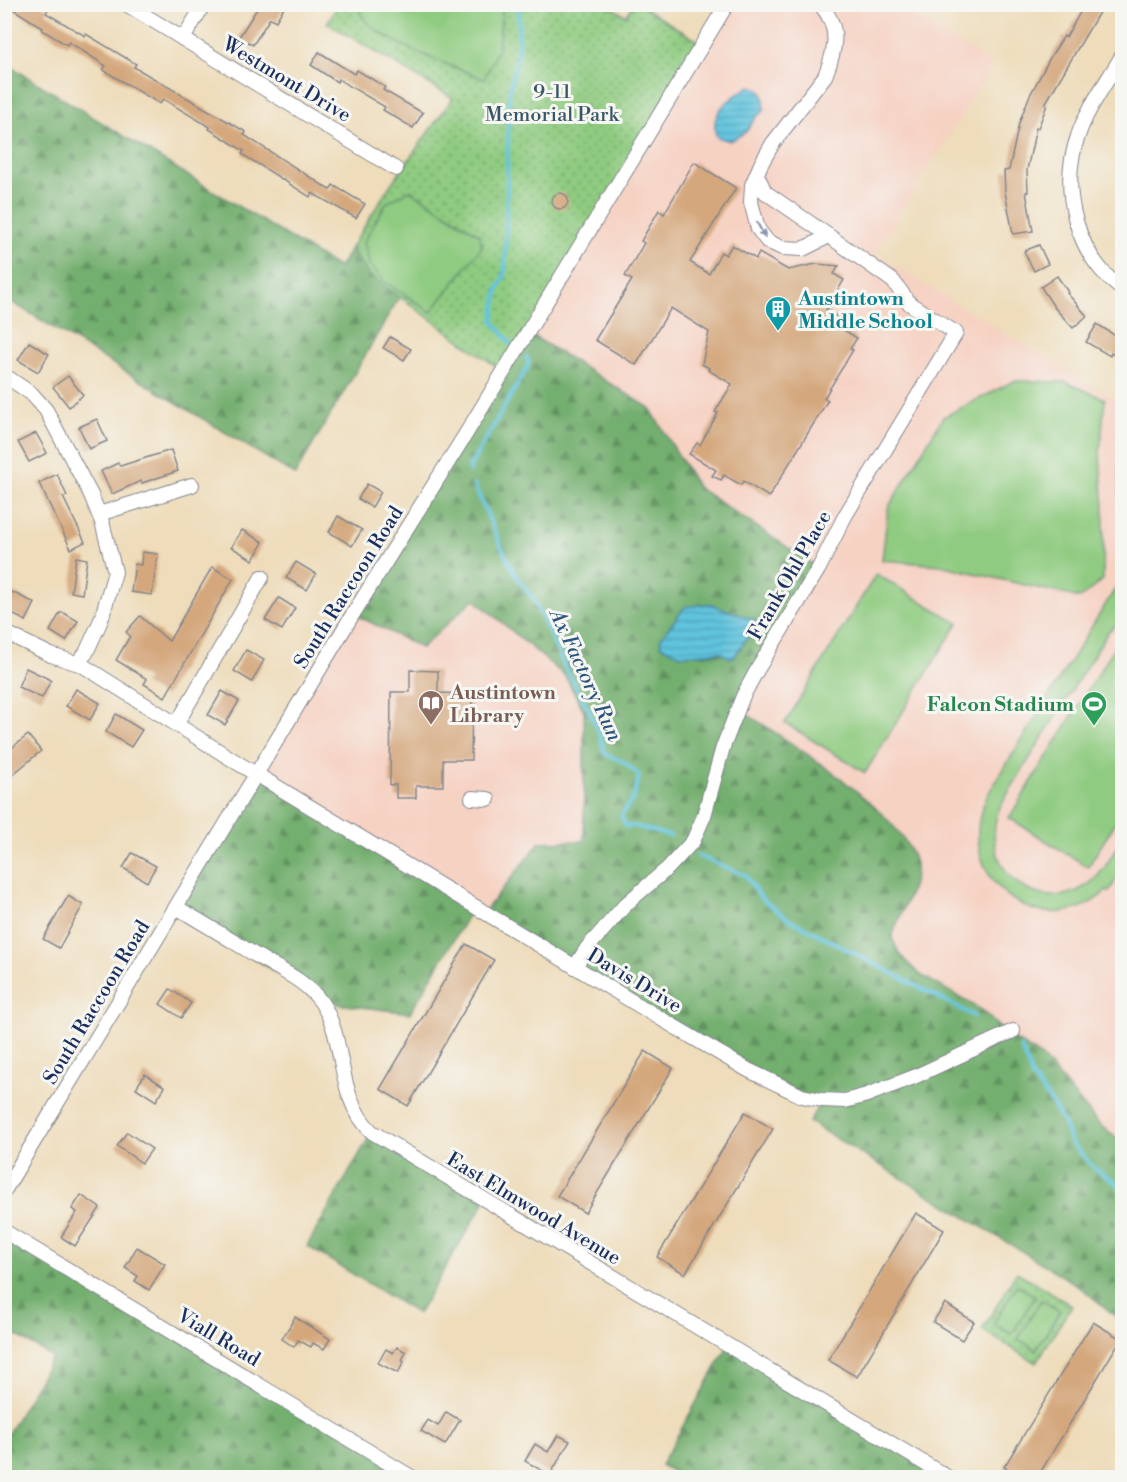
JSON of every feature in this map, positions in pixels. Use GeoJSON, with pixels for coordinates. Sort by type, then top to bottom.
{"type":"FeatureCollection","features":[{"type":"Feature","properties":{"kind":"street","name":"Westmont Drive"},"geometry":{"type":"LineString","coordinates":[[126,4],[396,169]]}},
{"type":"Feature","properties":{"kind":"street"},"geometry":{"type":"LineString","coordinates":[[183,39],[204,4]]}},
{"type":"Feature","properties":{"kind":"street","name":"South Raccoon Road"},"geometry":{"type":"LineString","coordinates":[[4,1191],[727,4]]}},
{"type":"Feature","properties":{"kind":"street"},"geometry":{"type":"LineString","coordinates":[[820,4],[831,17],[835,30],[834,49],[829,66],[825,76],[774,143],[761,164],[752,185],[751,202],[758,229],[767,241],[782,248],[804,249],[829,236]]}},
{"type":"Feature","properties":{"kind":"street"},"geometry":{"type":"LineString","coordinates":[[1122,56],[1082,126],[1077,138],[1070,172],[1073,209],[1084,241],[1102,270],[1122,289]]}},
{"type":"Feature","properties":{"kind":"street","name":"Frank Ohl Place"},"geometry":{"type":"LineString","coordinates":[[575,967],[587,948],[626,904],[668,868],[693,841],[704,816],[723,747],[743,696],[819,568],[845,516],[956,333],[910,304],[893,282],[765,192],[757,175]]}},
{"type":"Feature","properties":{"kind":"street"},"geometry":{"type":"LineString","coordinates":[[4,375],[32,394],[46,410],[99,514],[115,572],[101,621],[86,653],[77,663]]}},
{"type":"Feature","properties":{"kind":"street"},"geometry":{"type":"LineString","coordinates":[[99,514],[192,485]]}},
{"type":"Feature","properties":{"kind":"street"},"geometry":{"type":"LineString","coordinates":[[176,724],[262,577]]}},
{"type":"Feature","properties":{"kind":"street","name":"Davis Drive"},"geometry":{"type":"LineString","coordinates":[[4,632],[51,655],[77,663],[575,967],[748,1070],[802,1096],[845,1101],[914,1077],[1013,1031]]}},
{"type":"Feature","properties":{"kind":"street"},"geometry":{"type":"LineString","coordinates":[[472,798],[488,799]]}},
{"type":"Feature","properties":{"kind":"street","name":"East Elmwood Avenue"},"geometry":{"type":"LineString","coordinates":[[176,907],[303,984],[316,996],[329,1017],[351,1103],[362,1122],[372,1132],[949,1478]]}},
{"type":"Feature","properties":{"kind":"street","name":"Viall Road"},"geometry":{"type":"LineString","coordinates":[[4,1231],[413,1478]]}},
{"type":"Feature","properties":{"kind":"shaded area"},"geometry":{"type":"Polygon","coordinates":[[[727,5],[897,5],[993,64],[875,254],[1122,404],[1122,1142],[1099,1124],[1043,1058],[1005,1033],[982,1010],[919,974],[900,955],[892,938],[897,920],[915,882],[883,813],[850,785],[738,708],[819,568],[698,488],[650,408],[528,333],[727,5]]]}},
{"type":"Feature","properties":{"kind":"shaded area"},"geometry":{"type":"Polygon","coordinates":[[[474,599],[565,676],[584,711],[584,842],[484,912],[257,774],[353,614],[421,648],[474,599]]]}},
{"type":"Feature","properties":{"kind":"green space"},"geometry":{"type":"Polygon","coordinates":[[[364,4],[503,5],[498,49],[484,79],[435,60],[379,32],[367,22],[360,12],[364,4]]]}},
{"type":"Feature","properties":{"kind":"green space","name":"9-11 Memorial Park"},"geometry":{"type":"Polygon","coordinates":[[[606,4],[626,16],[633,5],[640,5],[703,44],[504,372],[368,274],[351,248],[389,187],[453,98],[327,23],[338,5],[606,4]]]}},
{"type":"Feature","properties":{"kind":"green space"},"geometry":{"type":"Polygon","coordinates":[[[11,67],[339,268],[351,248],[368,274],[400,296],[295,475],[5,298],[4,78],[11,67]]]}},
{"type":"Feature","properties":{"kind":"green space"},"geometry":{"type":"Polygon","coordinates":[[[410,190],[480,235],[482,247],[431,312],[385,282],[369,264],[364,241],[386,203],[410,190]]]}},
{"type":"Feature","properties":{"kind":"green space"},"geometry":{"type":"Polygon","coordinates":[[[528,333],[650,408],[698,488],[819,568],[738,708],[840,778],[890,822],[907,844],[915,864],[915,872],[911,891],[892,938],[900,955],[919,974],[982,1010],[1005,1033],[1043,1058],[1099,1124],[1122,1142],[1122,1322],[1079,1286],[809,1122],[821,1101],[802,1096],[484,912],[540,842],[584,841],[584,711],[565,676],[474,599],[421,648],[354,614],[528,333]],[[685,607],[661,638],[704,655],[720,652],[734,657],[752,631],[755,620],[685,607]]]}},
{"type":"Feature","properties":{"kind":"green space"},"geometry":{"type":"Polygon","coordinates":[[[1014,381],[1066,382],[1105,399],[1100,453],[1104,509],[1103,580],[1080,598],[940,565],[882,560],[888,508],[943,417],[1014,381]]]}},
{"type":"Feature","properties":{"kind":"green space"},"geometry":{"type":"Polygon","coordinates":[[[1119,403],[1122,406],[1122,557],[1120,555],[1119,403]]]}},
{"type":"Feature","properties":{"kind":"green space"},"geometry":{"type":"Polygon","coordinates":[[[876,574],[958,623],[865,773],[785,723],[876,574]]]}},
{"type":"Feature","properties":{"kind":"green space"},"geometry":{"type":"Polygon","coordinates":[[[1115,589],[1122,594],[1122,620],[1108,632],[1002,803],[995,824],[995,845],[1001,863],[1012,879],[1028,890],[1046,895],[1065,895],[1086,886],[1111,858],[1122,838],[1122,869],[1109,892],[1106,891],[1081,907],[1054,913],[1029,908],[1007,895],[990,876],[980,852],[979,824],[988,794],[1115,589]]]}},
{"type":"Feature","properties":{"kind":"green space","name":"Falcon Stadium"},"geometry":{"type":"Polygon","coordinates":[[[1119,640],[1122,642],[1122,812],[1088,867],[1009,818],[1119,640]]]}},
{"type":"Feature","properties":{"kind":"green space"},"geometry":{"type":"Polygon","coordinates":[[[257,774],[474,906],[410,1013],[321,1002],[176,907],[257,774]]]}},
{"type":"Feature","properties":{"kind":"green space"},"geometry":{"type":"Polygon","coordinates":[[[372,1132],[485,1201],[418,1314],[307,1246],[372,1132]]]}},
{"type":"Feature","properties":{"kind":"green space"},"geometry":{"type":"Polygon","coordinates":[[[4,1231],[413,1477],[5,1477],[5,1439],[52,1357],[5,1328],[4,1231]]]}},
{"type":"Feature","properties":{"kind":"green space"},"geometry":{"type":"Polygon","coordinates":[[[1017,1272],[1072,1305],[1036,1363],[982,1330],[1017,1272]]]}},
{"type":"Feature","properties":{"kind":"green space"},"geometry":{"type":"Polygon","coordinates":[[[1017,1285],[1035,1296],[1012,1334],[993,1324],[1017,1285]]]}},
{"type":"Feature","properties":{"kind":"green space"},"geometry":{"type":"Polygon","coordinates":[[[1041,1300],[1060,1311],[1036,1350],[1018,1339],[1041,1300]]]}},
{"type":"Feature","properties":{"kind":"green space"},"geometry":{"type":"Polygon","coordinates":[[[728,1346],[949,1477],[683,1478],[661,1465],[728,1346]]]}},
{"type":"Feature","properties":{"kind":"water"},"geometry":{"type":"Polygon","coordinates":[[[750,86],[758,89],[763,95],[764,111],[756,117],[746,132],[730,141],[717,137],[715,120],[718,113],[729,100],[750,86]]]}},
{"type":"Feature","properties":{"kind":"water"},"geometry":{"type":"Polygon","coordinates":[[[709,604],[755,620],[752,630],[734,657],[730,658],[720,652],[681,655],[661,646],[661,638],[685,607],[709,604]]]}},
{"type":"Feature","properties":{"kind":"building"},"geometry":{"type":"Polygon","coordinates":[[[5,4],[39,4],[48,9],[46,13],[85,36],[86,34],[136,64],[134,67],[246,132],[244,135],[330,190],[333,185],[365,204],[356,218],[312,193],[310,197],[242,154],[244,151],[209,129],[210,127],[163,99],[160,104],[103,70],[106,66],[69,42],[67,45],[42,30],[43,28],[5,4]]]}},
{"type":"Feature","properties":{"kind":"building"},"geometry":{"type":"Polygon","coordinates":[[[260,4],[286,4],[276,21],[270,18],[253,45],[239,37],[260,4]]]}},
{"type":"Feature","properties":{"kind":"building"},"geometry":{"type":"Polygon","coordinates":[[[1085,4],[1104,4],[1045,104],[1047,105],[1038,128],[1036,128],[1027,170],[1028,192],[1026,192],[1033,231],[1013,234],[1005,192],[1004,171],[1009,170],[1019,123],[1029,97],[1051,56],[1064,36],[1066,37],[1085,4]]]}},
{"type":"Feature","properties":{"kind":"building"},"geometry":{"type":"Polygon","coordinates":[[[319,52],[354,74],[357,70],[385,87],[383,90],[423,113],[413,128],[383,110],[385,107],[338,79],[337,82],[311,65],[319,52]]]}},
{"type":"Feature","properties":{"kind":"building","name":"Austintown Middle School"},"geometry":{"type":"Polygon","coordinates":[[[694,162],[736,188],[690,262],[709,274],[721,252],[726,255],[732,245],[756,259],[759,253],[788,270],[816,264],[839,266],[834,274],[844,280],[826,310],[846,322],[842,329],[857,338],[850,349],[853,350],[824,398],[828,400],[769,497],[743,481],[741,485],[724,475],[721,480],[712,476],[716,470],[689,454],[697,443],[700,445],[718,413],[715,412],[732,384],[702,364],[709,332],[671,308],[636,365],[595,340],[632,280],[625,276],[644,243],[641,241],[659,210],[664,214],[694,162]]]}},
{"type":"Feature","properties":{"kind":"building"},"geometry":{"type":"Polygon","coordinates":[[[557,193],[563,193],[568,201],[566,207],[557,209],[552,204],[552,198],[557,193]]]}},
{"type":"Feature","properties":{"kind":"building"},"geometry":{"type":"Polygon","coordinates":[[[1039,245],[1048,264],[1034,271],[1024,251],[1039,245]]]}},
{"type":"Feature","properties":{"kind":"building"},"geometry":{"type":"Polygon","coordinates":[[[1057,276],[1067,293],[1087,316],[1073,328],[1054,307],[1041,287],[1057,276]]]}},
{"type":"Feature","properties":{"kind":"building"},"geometry":{"type":"Polygon","coordinates":[[[1097,324],[1122,340],[1122,360],[1086,342],[1097,324]]]}},
{"type":"Feature","properties":{"kind":"building"},"geometry":{"type":"Polygon","coordinates":[[[390,337],[411,349],[404,360],[383,348],[390,337]]]}},
{"type":"Feature","properties":{"kind":"building"},"geometry":{"type":"Polygon","coordinates":[[[29,342],[49,354],[38,372],[18,360],[29,342]]]}},
{"type":"Feature","properties":{"kind":"building"},"geometry":{"type":"Polygon","coordinates":[[[68,376],[83,395],[69,407],[53,387],[68,376]]]}},
{"type":"Feature","properties":{"kind":"building"},"geometry":{"type":"Polygon","coordinates":[[[97,419],[107,441],[89,449],[79,427],[97,419]]]}},
{"type":"Feature","properties":{"kind":"building"},"geometry":{"type":"Polygon","coordinates":[[[36,433],[47,453],[29,462],[18,442],[36,433]]]}},
{"type":"Feature","properties":{"kind":"building"},"geometry":{"type":"Polygon","coordinates":[[[171,450],[178,471],[142,483],[141,481],[112,494],[101,471],[118,463],[120,466],[171,450]]]}},
{"type":"Feature","properties":{"kind":"building"},"geometry":{"type":"Polygon","coordinates":[[[57,474],[67,496],[63,497],[85,542],[71,549],[39,483],[57,474]]]}},
{"type":"Feature","properties":{"kind":"building"},"geometry":{"type":"Polygon","coordinates":[[[367,484],[381,492],[372,507],[358,499],[367,484]]]}},
{"type":"Feature","properties":{"kind":"building"},"geometry":{"type":"Polygon","coordinates":[[[338,516],[362,530],[352,546],[329,532],[338,516]]]}},
{"type":"Feature","properties":{"kind":"building"},"geometry":{"type":"Polygon","coordinates":[[[242,530],[263,542],[253,560],[231,547],[242,530]]]}},
{"type":"Feature","properties":{"kind":"building"},"geometry":{"type":"Polygon","coordinates":[[[142,552],[158,554],[152,595],[131,592],[135,564],[141,565],[142,552]]]}},
{"type":"Feature","properties":{"kind":"building"},"geometry":{"type":"Polygon","coordinates":[[[76,557],[87,559],[82,594],[71,592],[76,557]]]}},
{"type":"Feature","properties":{"kind":"building"},"geometry":{"type":"Polygon","coordinates":[[[296,562],[316,574],[307,590],[286,578],[296,562]]]}},
{"type":"Feature","properties":{"kind":"building"},"geometry":{"type":"Polygon","coordinates":[[[212,567],[233,579],[165,697],[144,684],[147,679],[116,660],[130,636],[126,632],[140,616],[169,641],[212,567]]]}},
{"type":"Feature","properties":{"kind":"building"},"geometry":{"type":"Polygon","coordinates":[[[12,592],[35,603],[26,621],[4,610],[12,592]]]}},
{"type":"Feature","properties":{"kind":"building"},"geometry":{"type":"Polygon","coordinates":[[[279,598],[295,608],[282,630],[265,620],[279,598]]]}},
{"type":"Feature","properties":{"kind":"building"},"geometry":{"type":"Polygon","coordinates":[[[60,613],[78,621],[66,641],[50,631],[60,613]]]}},
{"type":"Feature","properties":{"kind":"building"},"geometry":{"type":"Polygon","coordinates":[[[246,650],[264,660],[252,682],[234,671],[246,650]]]}},
{"type":"Feature","properties":{"kind":"building"},"geometry":{"type":"Polygon","coordinates":[[[26,668],[51,680],[42,698],[18,687],[26,668]]]}},
{"type":"Feature","properties":{"kind":"building","name":"Austintown Library"},"geometry":{"type":"Polygon","coordinates":[[[410,670],[438,671],[438,693],[472,694],[471,760],[443,760],[443,786],[416,786],[416,798],[396,798],[396,785],[390,785],[391,692],[410,692],[410,670]]]}},
{"type":"Feature","properties":{"kind":"building"},"geometry":{"type":"Polygon","coordinates":[[[76,689],[100,703],[90,720],[66,706],[76,689]]]}},
{"type":"Feature","properties":{"kind":"building"},"geometry":{"type":"Polygon","coordinates":[[[222,691],[239,701],[225,725],[208,715],[222,691]]]}},
{"type":"Feature","properties":{"kind":"building"},"geometry":{"type":"Polygon","coordinates":[[[116,714],[142,730],[131,747],[106,732],[116,714]]]}},
{"type":"Feature","properties":{"kind":"building"},"geometry":{"type":"Polygon","coordinates":[[[28,735],[41,751],[12,775],[4,766],[4,754],[28,735]]]}},
{"type":"Feature","properties":{"kind":"building"},"geometry":{"type":"Polygon","coordinates":[[[132,853],[156,866],[147,882],[123,868],[132,853]]]}},
{"type":"Feature","properties":{"kind":"building"},"geometry":{"type":"Polygon","coordinates":[[[68,896],[83,905],[59,948],[43,939],[68,896]]]}},
{"type":"Feature","properties":{"kind":"building"},"geometry":{"type":"Polygon","coordinates":[[[466,944],[494,960],[408,1106],[380,1089],[466,944]]]}},
{"type":"Feature","properties":{"kind":"building"},"geometry":{"type":"Polygon","coordinates":[[[170,989],[191,1003],[181,1018],[160,1004],[170,989]]]}},
{"type":"Feature","properties":{"kind":"building"},"geometry":{"type":"Polygon","coordinates":[[[645,1051],[673,1068],[585,1213],[557,1196],[645,1051]]]}},
{"type":"Feature","properties":{"kind":"building"},"geometry":{"type":"Polygon","coordinates":[[[145,1074],[165,1087],[156,1101],[136,1088],[145,1074]]]}},
{"type":"Feature","properties":{"kind":"building"},"geometry":{"type":"Polygon","coordinates":[[[745,1112],[773,1129],[685,1274],[657,1257],[745,1112]]]}},
{"type":"Feature","properties":{"kind":"building"},"geometry":{"type":"Polygon","coordinates":[[[127,1132],[152,1149],[142,1163],[117,1146],[127,1132]]]}},
{"type":"Feature","properties":{"kind":"building"},"geometry":{"type":"Polygon","coordinates":[[[81,1195],[100,1208],[75,1246],[61,1237],[77,1212],[72,1209],[81,1195]]]}},
{"type":"Feature","properties":{"kind":"building"},"geometry":{"type":"Polygon","coordinates":[[[916,1213],[944,1230],[857,1377],[828,1360],[916,1213]]]}},
{"type":"Feature","properties":{"kind":"building"},"geometry":{"type":"Polygon","coordinates":[[[137,1247],[165,1264],[149,1290],[135,1281],[138,1276],[125,1268],[137,1247]]]}},
{"type":"Feature","properties":{"kind":"building"},"geometry":{"type":"Polygon","coordinates":[[[945,1303],[974,1322],[962,1340],[933,1322],[945,1303]]]}},
{"type":"Feature","properties":{"kind":"building"},"geometry":{"type":"Polygon","coordinates":[[[295,1317],[330,1339],[324,1349],[313,1343],[311,1347],[298,1340],[294,1347],[282,1339],[295,1317]]]}},
{"type":"Feature","properties":{"kind":"building"},"geometry":{"type":"Polygon","coordinates":[[[1093,1322],[1121,1339],[1037,1478],[1021,1478],[1004,1467],[1093,1322]]]}},
{"type":"Feature","properties":{"kind":"building"},"geometry":{"type":"Polygon","coordinates":[[[397,1347],[406,1352],[398,1373],[378,1363],[386,1349],[393,1353],[397,1347]]]}},
{"type":"Feature","properties":{"kind":"building"},"geometry":{"type":"Polygon","coordinates":[[[446,1412],[460,1420],[445,1445],[421,1431],[428,1420],[438,1426],[446,1412]]]}},
{"type":"Feature","properties":{"kind":"building"},"geometry":{"type":"Polygon","coordinates":[[[558,1435],[570,1441],[550,1475],[525,1461],[535,1444],[548,1452],[558,1435]]]}},
{"type":"Feature","properties":{"kind":"waterway","name":"Ax Factory Run"},"geometry":{"type":"LineString","coordinates":[[511,344],[493,321],[498,288],[505,270],[509,93],[518,53],[519,4]]}},
{"type":"Feature","properties":{"kind":"waterway","name":"Ax Factory Run"},"geometry":{"type":"LineString","coordinates":[[470,472],[469,468],[528,366],[526,357]]}},
{"type":"Feature","properties":{"kind":"waterway","name":"Ax Factory Run"},"geometry":{"type":"LineString","coordinates":[[474,485],[506,557],[534,600],[565,668],[586,705],[599,732],[605,754],[624,762],[639,775],[634,797],[621,816],[626,827],[635,826],[670,836]]}},
{"type":"Feature","properties":{"kind":"waterway","name":"Ax Factory Run"},"geometry":{"type":"LineString","coordinates":[[698,856],[745,875],[762,899],[787,918],[974,1016]]}},
{"type":"Feature","properties":{"kind":"waterway","name":"Ax Factory Run"},"geometry":{"type":"LineString","coordinates":[[1021,1047],[1033,1079],[1063,1122],[1071,1143],[1095,1169],[1116,1182],[1122,1189]]}},
{"type":"Feature","properties":{"kind":"place","name":"Austintown Middle School"},"geometry":{"type":"Point","coordinates":[778,332]}},
{"type":"Feature","properties":{"kind":"place","name":"Austintown Library"},"geometry":{"type":"Point","coordinates":[431,726]}},
{"type":"Feature","properties":{"kind":"place","name":"Falcon Stadium"},"geometry":{"type":"Point","coordinates":[1094,727]}}]}
